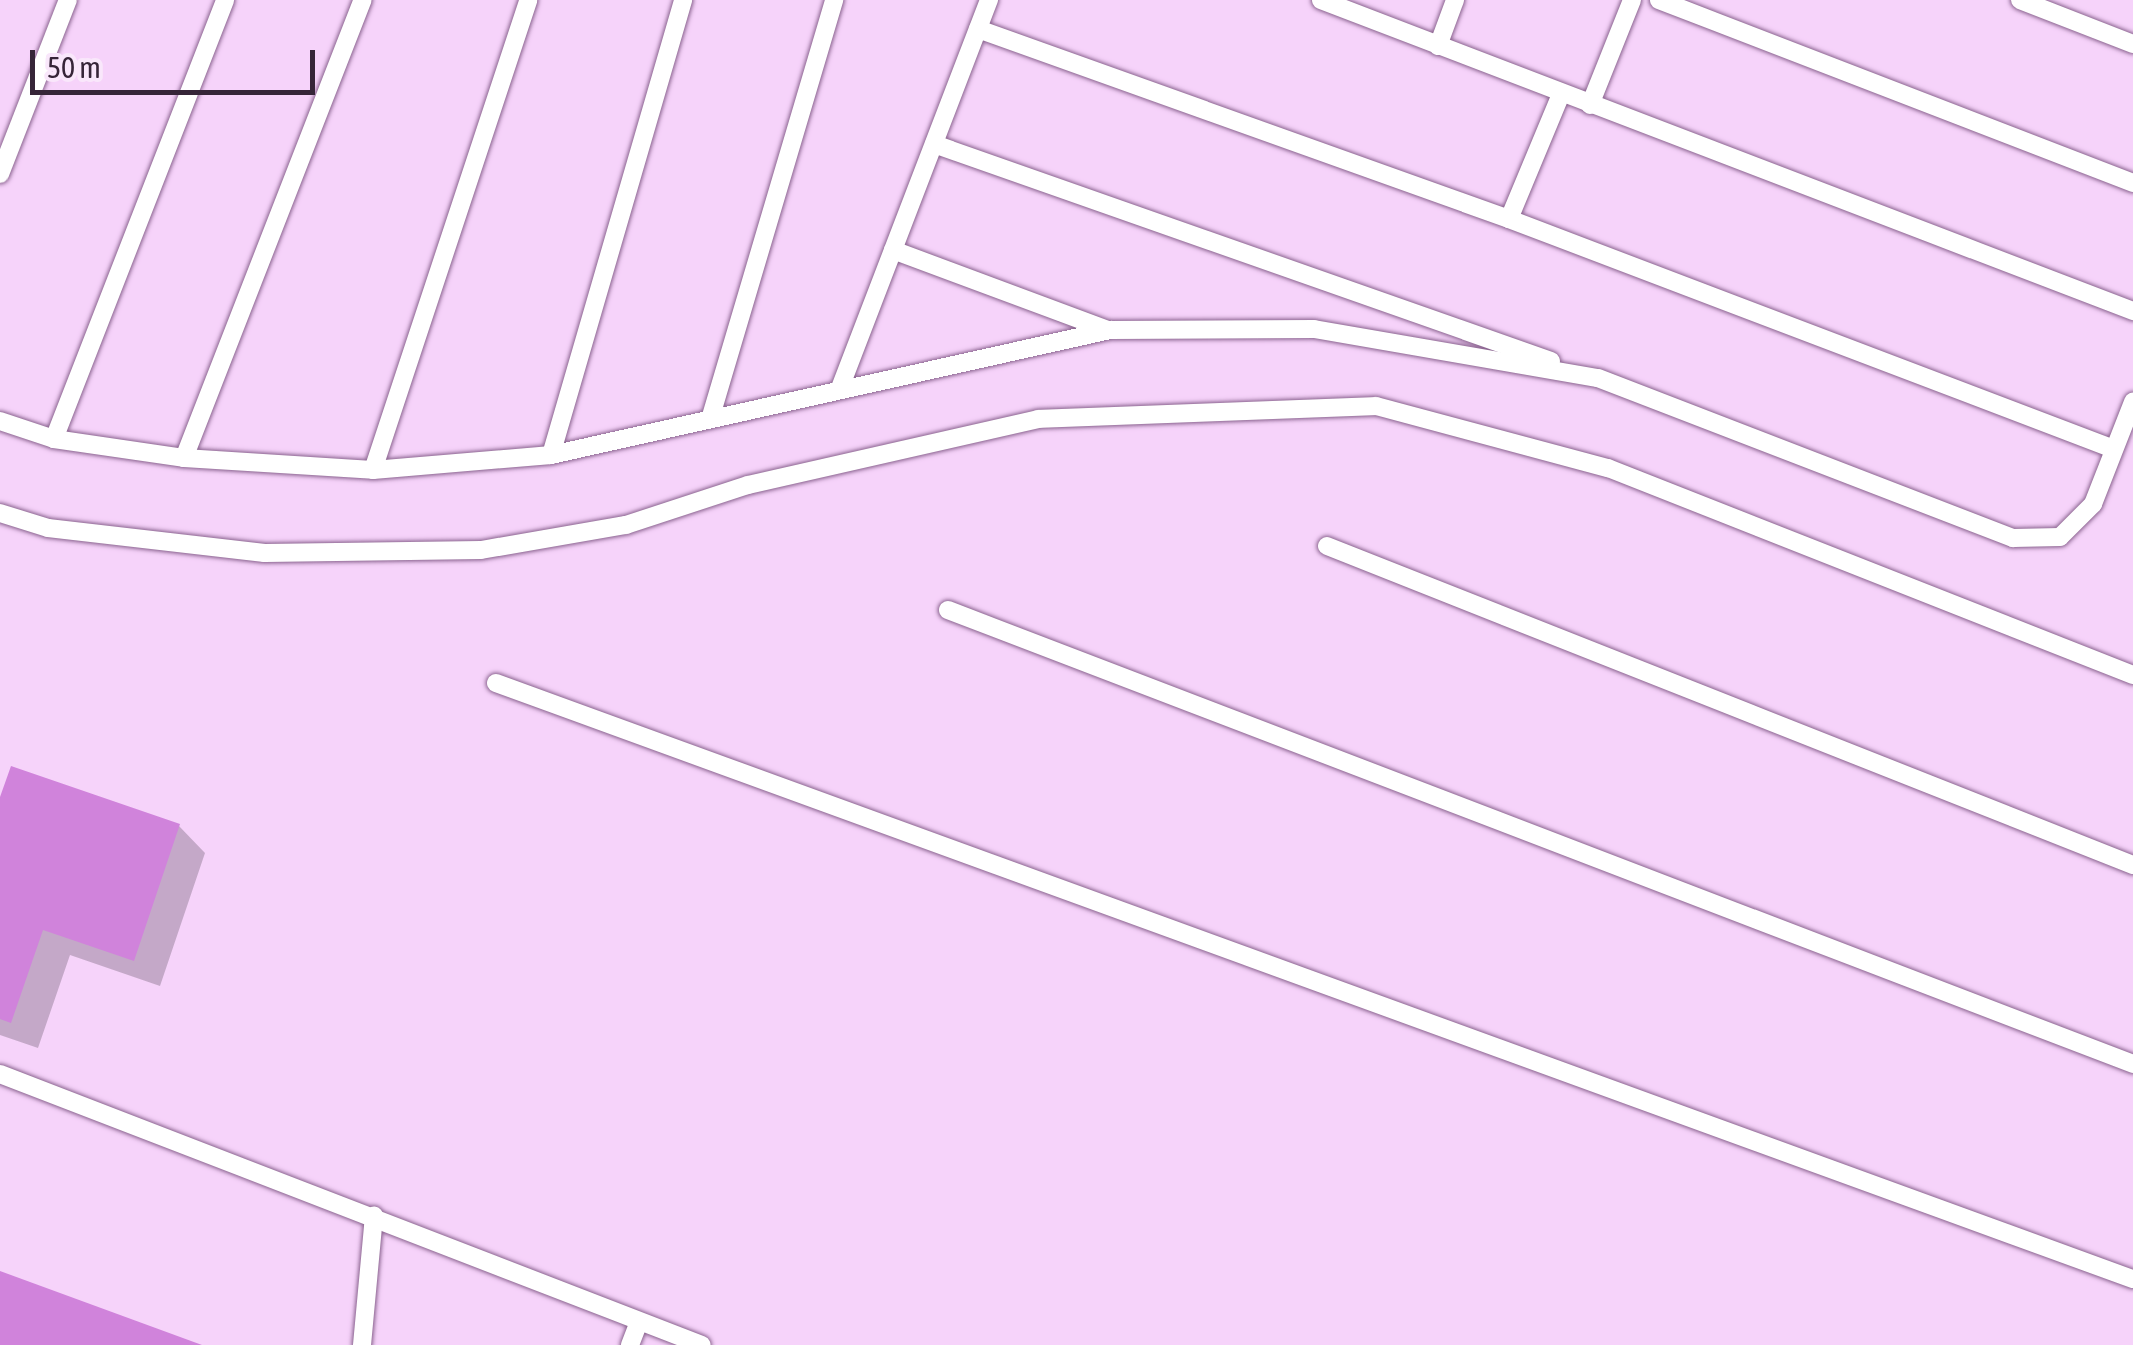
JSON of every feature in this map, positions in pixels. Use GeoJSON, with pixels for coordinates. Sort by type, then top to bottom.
{"type":"FeatureCollection","features":[{"type":"Feature","properties":{"kind":"lane"},"geometry":{"type":"LineString","coordinates":[[0,174],[68,0]]}},
{"type":"Feature","properties":{"kind":"lane"},"geometry":{"type":"LineString","coordinates":[[54,439],[224,0]]}},
{"type":"Feature","properties":{"kind":"lane"},"geometry":{"type":"LineString","coordinates":[[184,458],[363,0]]}},
{"type":"Feature","properties":{"kind":"lane"},"geometry":{"type":"LineString","coordinates":[[374,470],[528,0]]}},
{"type":"Feature","properties":{"kind":"lane"},"geometry":{"type":"LineString","coordinates":[[551,455],[683,0]]}},
{"type":"Feature","properties":{"kind":"lane"},"geometry":{"type":"LineString","coordinates":[[711,416],[834,0]]}},
{"type":"Feature","properties":{"kind":"lane"},"geometry":{"type":"LineString","coordinates":[[840,388],[989,0]]}},
{"type":"Feature","properties":{"kind":"lane"},"geometry":{"type":"LineString","coordinates":[[1320,0],[2133,311]]}},
{"type":"Feature","properties":{"kind":"lane"},"geometry":{"type":"LineString","coordinates":[[1438,46],[1456,0]]}},
{"type":"Feature","properties":{"kind":"lane"},"geometry":{"type":"LineString","coordinates":[[1590,105],[1632,0]]}},
{"type":"Feature","properties":{"kind":"lane"},"geometry":{"type":"LineString","coordinates":[[1659,0],[2133,182]]}},
{"type":"Feature","properties":{"kind":"lane"},"geometry":{"type":"LineString","coordinates":[[2020,0],[2131,37]]}},
{"type":"Feature","properties":{"kind":"lane"},"geometry":{"type":"LineString","coordinates":[[978,29],[1509,219],[2114,449]]}},
{"type":"Feature","properties":{"kind":"lane"},"geometry":{"type":"LineString","coordinates":[[1509,219],[1561,94]]}},
{"type":"Feature","properties":{"kind":"lane"},"geometry":{"type":"LineString","coordinates":[[934,144],[1598,378],[2013,538],[2060,537],[2093,504],[2133,402]]}},
{"type":"Feature","properties":{"kind":"lane"},"geometry":{"type":"LineString","coordinates":[[893,250],[1110,330]]}},
{"type":"Feature","properties":{"kind":"lane"},"geometry":{"type":"LineString","coordinates":[[0,422],[54,439],[184,458],[374,470],[551,455],[711,416],[1110,330],[1314,329],[1598,378]]}},
{"type":"Feature","properties":{"kind":"lane"},"geometry":{"type":"LineString","coordinates":[[0,513],[48,528],[265,553],[481,550],[626,525],[748,485],[1038,419],[1376,406],[1608,468],[2133,676]]}},
{"type":"Feature","properties":{"kind":"lane"},"geometry":{"type":"LineString","coordinates":[[1327,546],[2133,865]]}},
{"type":"Feature","properties":{"kind":"lane"},"geometry":{"type":"LineString","coordinates":[[948,610],[2133,1064]]}},
{"type":"Feature","properties":{"kind":"lane"},"geometry":{"type":"LineString","coordinates":[[496,683],[2133,1279]]}},
{"type":"Feature","properties":{"kind":"lane"},"geometry":{"type":"LineString","coordinates":[[0,1074],[702,1345]]}},
{"type":"Feature","properties":{"kind":"lane"},"geometry":{"type":"LineString","coordinates":[[362,1345],[374,1216]]}},
{"type":"Feature","properties":{"kind":"lane"},"geometry":{"type":"LineString","coordinates":[[630,1345],[639,1322]]}},
{"type":"Feature","properties":{"kind":"building"},"geometry":{"type":"Polygon","coordinates":[[[11,766],[180,824],[134,961],[43,930],[11,1023],[0,1019],[0,797],[11,766]]]}},
{"type":"Feature","properties":{"kind":"building"},"geometry":{"type":"Polygon","coordinates":[[[0,1271],[202,1345],[0,1345],[0,1271]]]}}]}
